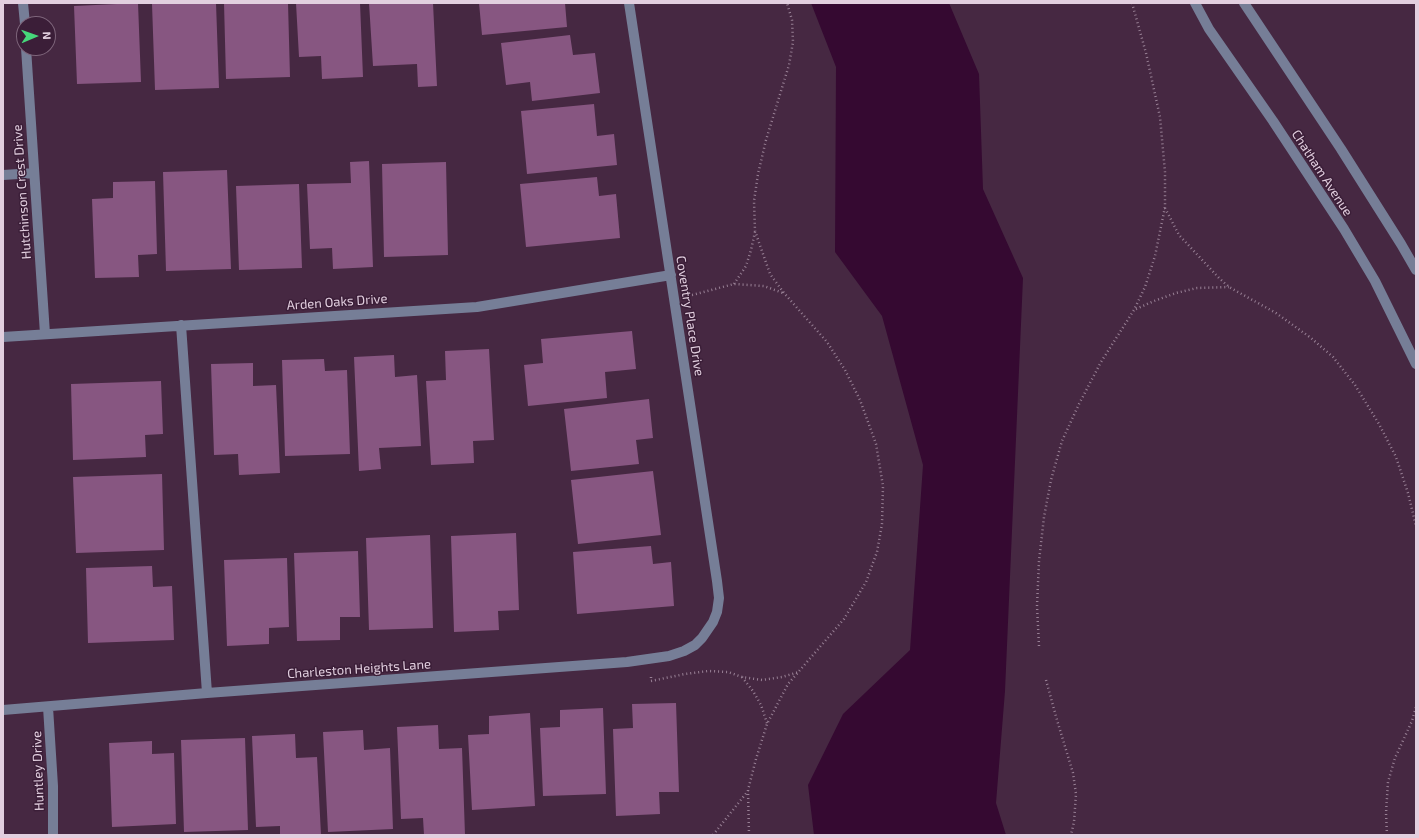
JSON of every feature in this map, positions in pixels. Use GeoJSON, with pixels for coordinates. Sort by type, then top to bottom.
{"type":"FeatureCollection","features":[{"type":"Feature","properties":{"kind":"street"},"geometry":{"type":"LineString","coordinates":[[23,3],[24,16]]}},
{"type":"Feature","properties":{"kind":"street","name":"Coventry Place Drive"},"geometry":{"type":"LineString","coordinates":[[629,3],[717,581],[719,598],[717,612],[708,631]]}},
{"type":"Feature","properties":{"kind":"street","name":"Chatham Avenue"},"geometry":{"type":"LineString","coordinates":[[1195,3],[1209,29],[1273,121],[1344,229],[1375,281],[1416,364]]}},
{"type":"Feature","properties":{"kind":"street"},"geometry":{"type":"LineString","coordinates":[[1244,3],[1342,150],[1416,270]]}},
{"type":"Feature","properties":{"kind":"street","name":"Hutchinson Crest Drive"},"geometry":{"type":"LineString","coordinates":[[27,56],[45,334]]}},
{"type":"Feature","properties":{"kind":"street"},"geometry":{"type":"LineString","coordinates":[[3,175],[34,173]]}},
{"type":"Feature","properties":{"kind":"street","name":"Arden Oaks Drive"},"geometry":{"type":"LineString","coordinates":[[3,337],[477,307],[671,276]]}},
{"type":"Feature","properties":{"kind":"street"},"geometry":{"type":"LineString","coordinates":[[181,325],[207,693]]}},
{"type":"Feature","properties":{"kind":"street","name":"Charleston Heights Lane"},"geometry":{"type":"LineString","coordinates":[[3,710],[648,659],[669,656],[684,651],[695,645],[708,631]]}},
{"type":"Feature","properties":{"kind":"street","name":"Huntley Drive"},"geometry":{"type":"LineString","coordinates":[[48,706],[53,786],[53,835]]}},
{"type":"Feature","properties":{"kind":"path"},"geometry":{"type":"LineString","coordinates":[[734,284],[746,266],[751,250],[755,231],[754,201],[758,174],[766,140],[789,65],[794,42],[792,20],[786,3]]}},
{"type":"Feature","properties":{"kind":"path"},"geometry":{"type":"LineString","coordinates":[[1039,646],[1039,561],[1044,516],[1053,473],[1062,441],[1101,362],[1134,310],[1145,287],[1155,256],[1165,207],[1165,172],[1160,116],[1146,53],[1132,3]]}},
{"type":"Feature","properties":{"kind":"path"},"geometry":{"type":"LineString","coordinates":[[1165,207],[1180,235],[1199,257],[1229,287],[1276,313],[1311,338],[1333,357],[1355,385],[1379,424],[1396,456],[1408,493],[1416,526]]}},
{"type":"Feature","properties":{"kind":"path"},"geometry":{"type":"LineString","coordinates":[[750,835],[748,790],[756,759],[768,724],[788,684],[844,619],[866,582],[877,552],[882,524],[883,486],[876,444],[860,400],[846,370],[827,342],[784,293],[770,274],[755,231]]}},
{"type":"Feature","properties":{"kind":"path"},"geometry":{"type":"LineString","coordinates":[[674,299],[734,284],[764,286],[784,293]]}},
{"type":"Feature","properties":{"kind":"path"},"geometry":{"type":"LineString","coordinates":[[1134,310],[1176,293],[1197,288],[1229,287]]}},
{"type":"Feature","properties":{"kind":"path"},"geometry":{"type":"LineString","coordinates":[[648,659],[651,681],[708,671],[728,672],[742,677],[762,680],[782,677],[799,672]]}},
{"type":"Feature","properties":{"kind":"path"},"geometry":{"type":"LineString","coordinates":[[742,677],[753,691],[761,705],[768,724]]}},
{"type":"Feature","properties":{"kind":"path"},"geometry":{"type":"LineString","coordinates":[[1046,680],[1073,773],[1076,794],[1074,822],[1071,835]]}},
{"type":"Feature","properties":{"kind":"path"},"geometry":{"type":"LineString","coordinates":[[1387,835],[1386,813],[1388,782],[1396,758],[1412,722],[1416,707]]}},
{"type":"Feature","properties":{"kind":"path"},"geometry":{"type":"LineString","coordinates":[[713,835],[748,790]]}},
{"type":"Feature","properties":{"kind":"shaded area"},"geometry":{"type":"Polygon","coordinates":[[[811,3],[949,3],[979,74],[983,189],[1023,278],[1005,691],[996,803],[1006,835],[814,835],[808,785],[843,714],[910,650],[923,465],[882,316],[835,252],[836,67],[811,3]]]}},
{"type":"Feature","properties":{"kind":"building"},"geometry":{"type":"Polygon","coordinates":[[[138,3],[141,82],[77,84],[74,6],[138,3]]]}},
{"type":"Feature","properties":{"kind":"building"},"geometry":{"type":"Polygon","coordinates":[[[216,3],[219,88],[155,90],[152,4],[216,3]]]}},
{"type":"Feature","properties":{"kind":"building"},"geometry":{"type":"Polygon","coordinates":[[[224,3],[288,3],[290,77],[226,79],[224,3]]]}},
{"type":"Feature","properties":{"kind":"building"},"geometry":{"type":"Polygon","coordinates":[[[296,3],[360,3],[363,77],[322,79],[321,56],[299,57],[296,3]]]}},
{"type":"Feature","properties":{"kind":"building"},"geometry":{"type":"Polygon","coordinates":[[[369,3],[433,3],[437,86],[418,87],[417,64],[373,66],[369,3]]]}},
{"type":"Feature","properties":{"kind":"building"},"geometry":{"type":"Polygon","coordinates":[[[479,3],[565,3],[567,27],[482,35],[479,3]]]}},
{"type":"Feature","properties":{"kind":"building"},"geometry":{"type":"Polygon","coordinates":[[[570,35],[573,55],[595,53],[600,93],[532,101],[530,82],[506,85],[501,43],[570,35]]]}},
{"type":"Feature","properties":{"kind":"building"},"geometry":{"type":"Polygon","coordinates":[[[594,104],[597,136],[614,134],[617,165],[527,174],[521,111],[594,104]]]}},
{"type":"Feature","properties":{"kind":"building"},"geometry":{"type":"Polygon","coordinates":[[[369,161],[373,267],[333,269],[332,248],[310,249],[307,184],[351,183],[350,162],[369,161]]]}},
{"type":"Feature","properties":{"kind":"building"},"geometry":{"type":"Polygon","coordinates":[[[446,162],[448,255],[384,257],[382,164],[446,162]]]}},
{"type":"Feature","properties":{"kind":"building"},"geometry":{"type":"Polygon","coordinates":[[[227,170],[231,269],[166,271],[163,172],[227,170]]]}},
{"type":"Feature","properties":{"kind":"building"},"geometry":{"type":"Polygon","coordinates":[[[597,177],[599,196],[616,194],[620,238],[526,247],[520,184],[597,177]]]}},
{"type":"Feature","properties":{"kind":"building"},"geometry":{"type":"Polygon","coordinates":[[[155,181],[157,254],[138,255],[139,277],[95,278],[92,199],[113,198],[113,182],[155,181]]]}},
{"type":"Feature","properties":{"kind":"building"},"geometry":{"type":"Polygon","coordinates":[[[299,184],[302,268],[239,270],[236,186],[299,184]]]}},
{"type":"Feature","properties":{"kind":"building"},"geometry":{"type":"Polygon","coordinates":[[[632,331],[636,369],[605,372],[607,398],[528,406],[524,365],[543,363],[541,339],[632,331]]]}},
{"type":"Feature","properties":{"kind":"building"},"geometry":{"type":"Polygon","coordinates":[[[489,349],[494,440],[473,441],[474,463],[431,465],[426,381],[446,380],[445,351],[489,349]]]}},
{"type":"Feature","properties":{"kind":"building"},"geometry":{"type":"Polygon","coordinates":[[[394,355],[395,377],[417,375],[421,446],[379,448],[381,469],[359,471],[354,357],[394,355]]]}},
{"type":"Feature","properties":{"kind":"building"},"geometry":{"type":"Polygon","coordinates":[[[324,359],[325,371],[347,370],[350,454],[285,456],[282,360],[324,359]]]}},
{"type":"Feature","properties":{"kind":"building"},"geometry":{"type":"Polygon","coordinates":[[[253,363],[253,386],[276,385],[280,473],[239,475],[238,454],[214,455],[211,364],[253,363]]]}},
{"type":"Feature","properties":{"kind":"building"},"geometry":{"type":"Polygon","coordinates":[[[161,381],[163,434],[145,435],[146,457],[73,460],[71,384],[161,381]]]}},
{"type":"Feature","properties":{"kind":"building"},"geometry":{"type":"Polygon","coordinates":[[[649,399],[653,438],[636,440],[639,464],[571,471],[564,409],[649,399]]]}},
{"type":"Feature","properties":{"kind":"building"},"geometry":{"type":"Polygon","coordinates":[[[653,471],[661,535],[578,544],[571,480],[653,471]]]}},
{"type":"Feature","properties":{"kind":"building"},"geometry":{"type":"Polygon","coordinates":[[[162,474],[164,550],[76,553],[73,477],[162,474]]]}},
{"type":"Feature","properties":{"kind":"building"},"geometry":{"type":"Polygon","coordinates":[[[516,533],[519,610],[498,611],[499,630],[454,632],[451,536],[516,533]]]}},
{"type":"Feature","properties":{"kind":"building"},"geometry":{"type":"Polygon","coordinates":[[[430,535],[433,628],[369,630],[366,538],[430,535]]]}},
{"type":"Feature","properties":{"kind":"building"},"geometry":{"type":"Polygon","coordinates":[[[651,546],[653,564],[671,562],[674,606],[577,614],[573,552],[651,546]]]}},
{"type":"Feature","properties":{"kind":"building"},"geometry":{"type":"Polygon","coordinates":[[[358,551],[360,617],[340,617],[340,640],[297,641],[294,553],[358,551]]]}},
{"type":"Feature","properties":{"kind":"building"},"geometry":{"type":"Polygon","coordinates":[[[287,558],[289,627],[269,628],[269,644],[227,646],[224,560],[287,558]]]}},
{"type":"Feature","properties":{"kind":"building"},"geometry":{"type":"Polygon","coordinates":[[[152,566],[153,587],[172,586],[174,640],[88,643],[86,568],[152,566]]]}},
{"type":"Feature","properties":{"kind":"building"},"geometry":{"type":"Polygon","coordinates":[[[676,703],[679,792],[659,792],[660,814],[616,816],[613,729],[633,728],[632,704],[676,703]]]}},
{"type":"Feature","properties":{"kind":"building"},"geometry":{"type":"Polygon","coordinates":[[[603,708],[606,794],[543,796],[540,728],[560,727],[560,710],[603,708]]]}},
{"type":"Feature","properties":{"kind":"building"},"geometry":{"type":"Polygon","coordinates":[[[530,713],[535,806],[472,810],[468,735],[489,734],[489,716],[530,713]]]}},
{"type":"Feature","properties":{"kind":"building"},"geometry":{"type":"Polygon","coordinates":[[[438,725],[439,749],[462,748],[465,835],[424,835],[423,818],[401,819],[397,727],[438,725]]]}},
{"type":"Feature","properties":{"kind":"building"},"geometry":{"type":"Polygon","coordinates":[[[363,730],[364,750],[390,748],[393,829],[328,832],[323,732],[363,730]]]}},
{"type":"Feature","properties":{"kind":"building"},"geometry":{"type":"Polygon","coordinates":[[[295,734],[296,758],[317,757],[321,835],[280,835],[280,826],[256,827],[252,736],[295,734]]]}},
{"type":"Feature","properties":{"kind":"building"},"geometry":{"type":"Polygon","coordinates":[[[245,738],[248,830],[184,832],[181,740],[245,738]]]}},
{"type":"Feature","properties":{"kind":"building"},"geometry":{"type":"Polygon","coordinates":[[[152,741],[152,754],[174,753],[176,824],[112,827],[109,743],[152,741]]]}}]}
